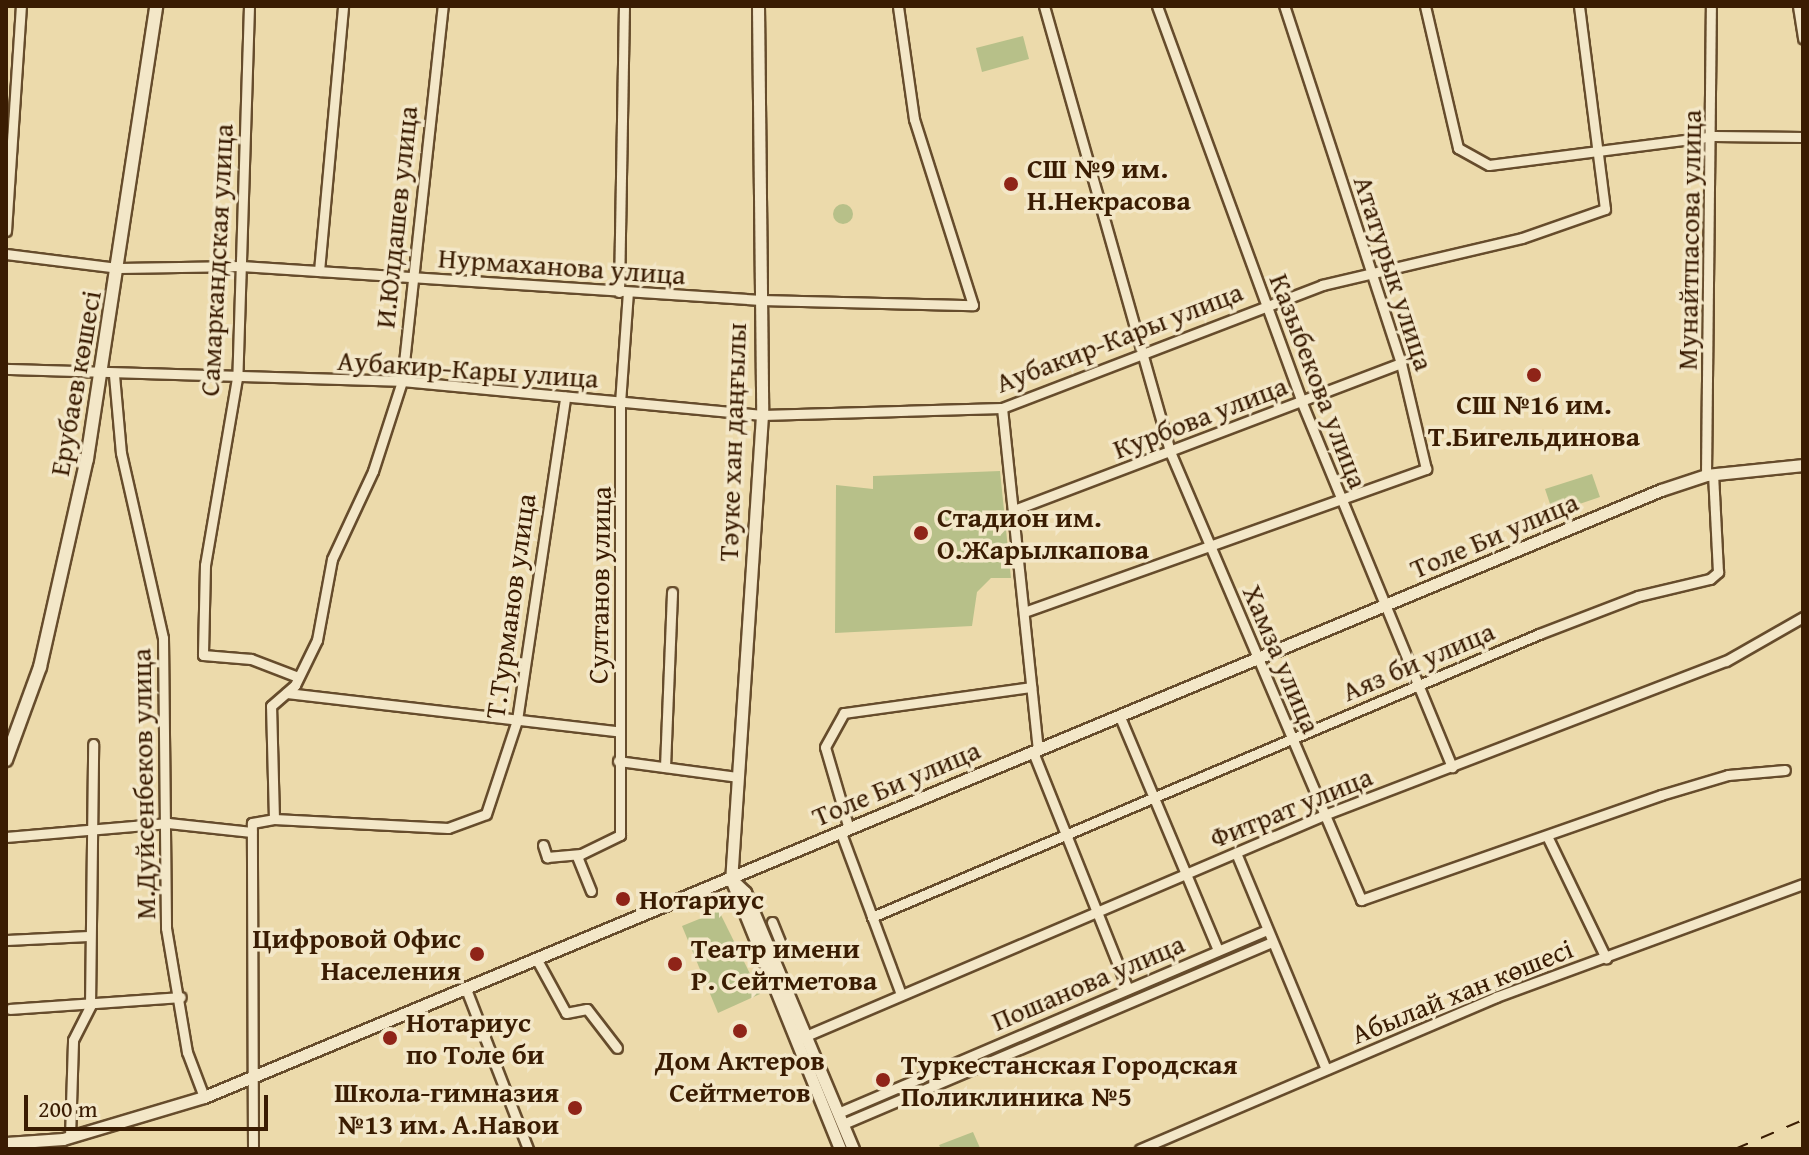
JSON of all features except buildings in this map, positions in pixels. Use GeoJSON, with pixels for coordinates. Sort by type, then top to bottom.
{"type":"FeatureCollection","features":[{"type":"Feature","properties":{"kind":"main road","name":"Ерубаев көшесі"},"geometry":{"type":"LineString","coordinates":[[6,760],[40,667],[109,375],[119,268],[156,6]]}},
{"type":"Feature","properties":{"kind":"street"},"geometry":{"type":"LineString","coordinates":[[6,231],[21,6]]}},
{"type":"Feature","properties":{"kind":"street","name":"Самаркандская улица"},"geometry":{"type":"LineString","coordinates":[[249,6],[237,378],[205,565],[203,655],[251,659],[298,677]]}},
{"type":"Feature","properties":{"kind":"street"},"geometry":{"type":"LineString","coordinates":[[319,271],[343,6]]}},
{"type":"Feature","properties":{"kind":"street","name":"И.Юлдашев улица"},"geometry":{"type":"LineString","coordinates":[[274,819],[271,706],[287,693],[317,640],[332,559],[373,471],[402,381],[443,6]]}},
{"type":"Feature","properties":{"kind":"street","name":"Султанов улица"},"geometry":{"type":"LineString","coordinates":[[581,854],[620,835],[617,731],[624,292],[624,6]]}},
{"type":"Feature","properties":{"kind":"street","name":"Тәуке хан даңғылы"},"geometry":{"type":"LineString","coordinates":[[758,6],[762,415],[731,879],[800,1038],[853,1149]]}},
{"type":"Feature","properties":{"kind":"street","name":"Нурмаханова улица"},"geometry":{"type":"LineString","coordinates":[[6,254],[119,268],[241,266],[761,300],[973,305],[914,119],[898,6]]}},
{"type":"Feature","properties":{"kind":"street","name":"Хамза улица"},"geometry":{"type":"LineString","coordinates":[[1044,6],[1140,354],[1171,454],[1361,900],[1728,775],[1785,770]]}},
{"type":"Feature","properties":{"kind":"street","name":"Казыбекова улица"},"geometry":{"type":"LineString","coordinates":[[1157,6],[1302,403],[1452,767]]}},
{"type":"Feature","properties":{"kind":"street","name":"Ататурык улица"},"geometry":{"type":"LineString","coordinates":[[1284,6],[1401,363],[1426,469],[1342,502]]}},
{"type":"Feature","properties":{"kind":"street"},"geometry":{"type":"LineString","coordinates":[[1425,6],[1452,132],[1469,158],[1489,165],[1600,154],[1714,136],[1803,137]]}},
{"type":"Feature","properties":{"kind":"street"},"geometry":{"type":"LineString","coordinates":[[1579,6],[1600,154]]}},
{"type":"Feature","properties":{"kind":"street","name":"Мунайтпасова улица"},"geometry":{"type":"LineString","coordinates":[[1710,475],[1714,136],[1711,6]]}},
{"type":"Feature","properties":{"kind":"street"},"geometry":{"type":"LineString","coordinates":[[1798,6],[1803,39]]}},
{"type":"Feature","properties":{"kind":"street"},"geometry":{"type":"LineString","coordinates":[[6,31],[18,32]]}},
{"type":"Feature","properties":{"kind":"street","name":"Аубакир-Кары улица"},"geometry":{"type":"LineString","coordinates":[[6,369],[109,375],[402,381],[762,415],[1002,408],[1266,304],[1605,209],[1600,154]]}},
{"type":"Feature","properties":{"kind":"street","name":"Курбова улица"},"geometry":{"type":"LineString","coordinates":[[1014,510],[1171,454],[1401,363]]}},
{"type":"Feature","properties":{"kind":"street","name":"М.Дуйсенбеков улица"},"geometry":{"type":"LineString","coordinates":[[109,375],[119,440],[163,638],[168,823],[166,928],[181,997],[187,1052],[204,1097]]}},
{"type":"Feature","properties":{"kind":"street","name":"Т.Турманов улица"},"geometry":{"type":"LineString","coordinates":[[274,819],[448,828],[486,814],[517,720],[565,397]]}},
{"type":"Feature","properties":{"kind":"street"},"geometry":{"type":"LineString","coordinates":[[1002,408],[1027,611],[1035,751],[1128,989]]}},
{"type":"Feature","properties":{"kind":"street","name":"Толе Би улица"},"geometry":{"type":"LineString","coordinates":[[6,1143],[70,1137],[204,1097],[1256,658],[1710,475],[1803,465]]}},
{"type":"Feature","properties":{"kind":"street","name":"Аяз би улица"},"geometry":{"type":"LineString","coordinates":[[872,917],[1290,737],[1638,596],[1710,579],[1718,572],[1710,475]]}},
{"type":"Feature","properties":{"kind":"street"},"geometry":{"type":"LineString","coordinates":[[1027,611],[1210,543],[1342,502]]}},
{"type":"Feature","properties":{"kind":"street"},"geometry":{"type":"LineString","coordinates":[[665,767],[672,592]]}},
{"type":"Feature","properties":{"kind":"street","name":"Фитрат улица"},"geometry":{"type":"LineString","coordinates":[[800,1038],[1096,909],[1324,815],[1726,661],[1803,617]]}},
{"type":"Feature","properties":{"kind":"street"},"geometry":{"type":"LineString","coordinates":[[901,994],[872,917],[845,831],[825,747],[844,713],[1031,687]]}},
{"type":"Feature","properties":{"kind":"street"},"geometry":{"type":"LineString","coordinates":[[287,693],[617,731]]}},
{"type":"Feature","properties":{"kind":"street"},"geometry":{"type":"LineString","coordinates":[[1120,717],[1189,872],[1218,950]]}},
{"type":"Feature","properties":{"kind":"street"},"geometry":{"type":"LineString","coordinates":[[70,1137],[73,1040],[90,1006],[93,744]]}},
{"type":"Feature","properties":{"kind":"street"},"geometry":{"type":"LineString","coordinates":[[618,761],[738,777]]}},
{"type":"Feature","properties":{"kind":"street"},"geometry":{"type":"LineString","coordinates":[[253,1149],[250,1078],[252,832],[259,819],[274,819]]}},
{"type":"Feature","properties":{"kind":"street"},"geometry":{"type":"LineString","coordinates":[[6,837],[92,832],[168,823],[252,832]]}},
{"type":"Feature","properties":{"kind":"street"},"geometry":{"type":"LineString","coordinates":[[1547,836],[1606,958]]}},
{"type":"Feature","properties":{"kind":"street"},"geometry":{"type":"LineString","coordinates":[[543,845],[547,857],[581,854],[591,891]]}},
{"type":"Feature","properties":{"kind":"street"},"geometry":{"type":"LineString","coordinates":[[1236,853],[1326,1069]]}},
{"type":"Feature","properties":{"kind":"street","name":"Абылай хан көшесі"},"geometry":{"type":"LineString","coordinates":[[1140,1149],[1326,1069],[1803,884]]}},
{"type":"Feature","properties":{"kind":"street"},"geometry":{"type":"LineString","coordinates":[[772,922],[781,944]]}},
{"type":"Feature","properties":{"kind":"street","name":"Пошанова улица"},"geometry":{"type":"LineString","coordinates":[[840,1118],[1267,930]]}},
{"type":"Feature","properties":{"kind":"street"},"geometry":{"type":"LineString","coordinates":[[6,940],[89,936]]}},
{"type":"Feature","properties":{"kind":"street","name":"Пошанова улица"},"geometry":{"type":"LineString","coordinates":[[840,1118],[1271,942]]}},
{"type":"Feature","properties":{"kind":"street"},"geometry":{"type":"LineString","coordinates":[[537,960],[566,1013],[587,1009],[617,1048]]}},
{"type":"Feature","properties":{"kind":"street"},"geometry":{"type":"LineString","coordinates":[[466,989],[528,1149]]}},
{"type":"Feature","properties":{"kind":"street"},"geometry":{"type":"LineString","coordinates":[[10,1009],[90,1006],[181,997]]}},
{"type":"Feature","properties":{"kind":"street","name":"Тәуке хан даңғылы"},"geometry":{"type":"LineString","coordinates":[[800,1038],[840,1149]]}},
{"type":"Feature","properties":{"kind":"green space"},"geometry":{"type":"Polygon","coordinates":[[[1023,36],[1029,59],[982,72],[976,48],[1023,36]]]}},
{"type":"Feature","properties":{"kind":"green space"},"geometry":{"type":"Polygon","coordinates":[[[843,204],[850,207],[853,214],[850,221],[843,224],[836,221],[833,214],[836,207],[843,204]]]}},
{"type":"Feature","properties":{"kind":"green space","name":"Стадион им. О.Жарылкапова"},"geometry":{"type":"Polygon","coordinates":[[[1000,471],[1011,578],[991,578],[977,592],[972,626],[835,633],[836,485],[873,489],[873,476],[1000,471]]]}},
{"type":"Feature","properties":{"kind":"green space"},"geometry":{"type":"Polygon","coordinates":[[[1592,474],[1600,497],[1553,513],[1545,489],[1592,474]]]}},
{"type":"Feature","properties":{"kind":"green space"},"geometry":{"type":"Polygon","coordinates":[[[719,911],[760,994],[718,1013],[682,926],[719,911]]]}},
{"type":"Feature","properties":{"kind":"green space"},"geometry":{"type":"Polygon","coordinates":[[[1261,936],[1264,942],[1171,982],[1168,976],[1261,936]]]}},
{"type":"Feature","properties":{"kind":"green space"},"geometry":{"type":"Polygon","coordinates":[[[1161,979],[1164,985],[1066,1023],[1066,1019],[1161,979]]]}},
{"type":"Feature","properties":{"kind":"green space"},"geometry":{"type":"Polygon","coordinates":[[[1055,1024],[1058,1030],[926,1086],[923,1080],[1055,1024]]]}},
{"type":"Feature","properties":{"kind":"green space"},"geometry":{"type":"Polygon","coordinates":[[[973,1132],[980,1148],[941,1149],[939,1145],[973,1132]]]}},
{"type":"Feature","properties":{"kind":"railway"},"geometry":{"type":"LineString","coordinates":[[1735,1149],[1803,1120]]}},
{"type":"Feature","properties":{"kind":"place","name":"СШ №9 им. Н.Некрасова"},"geometry":{"type":"Point","coordinates":[1011,184]}},
{"type":"Feature","properties":{"kind":"place","name":"СШ №16 им. Т.Бигельдинова"},"geometry":{"type":"Point","coordinates":[1534,375]}},
{"type":"Feature","properties":{"kind":"place","name":"Стадион им. О.Жарылкапова"},"geometry":{"type":"Point","coordinates":[921,533]}},
{"type":"Feature","properties":{"kind":"place","name":"Нотариус"},"geometry":{"type":"Point","coordinates":[623,899]}},
{"type":"Feature","properties":{"kind":"place","name":"Цифровой Офис Населения"},"geometry":{"type":"Point","coordinates":[477,954]}},
{"type":"Feature","properties":{"kind":"place","name":"Театр имени Р. Сейтметова"},"geometry":{"type":"Point","coordinates":[675,964]}},
{"type":"Feature","properties":{"kind":"place","name":"Дом Актеров Сейтметов"},"geometry":{"type":"Point","coordinates":[740,1031]}},
{"type":"Feature","properties":{"kind":"place","name":"Нотариус по Толе би"},"geometry":{"type":"Point","coordinates":[390,1038]}},
{"type":"Feature","properties":{"kind":"place","name":"Туркестанская Городская Поликлиника №5"},"geometry":{"type":"Point","coordinates":[883,1080]}},
{"type":"Feature","properties":{"kind":"place","name":"Школа-гимназия №13 им. А.Навои"},"geometry":{"type":"Point","coordinates":[575,1108]}}]}
